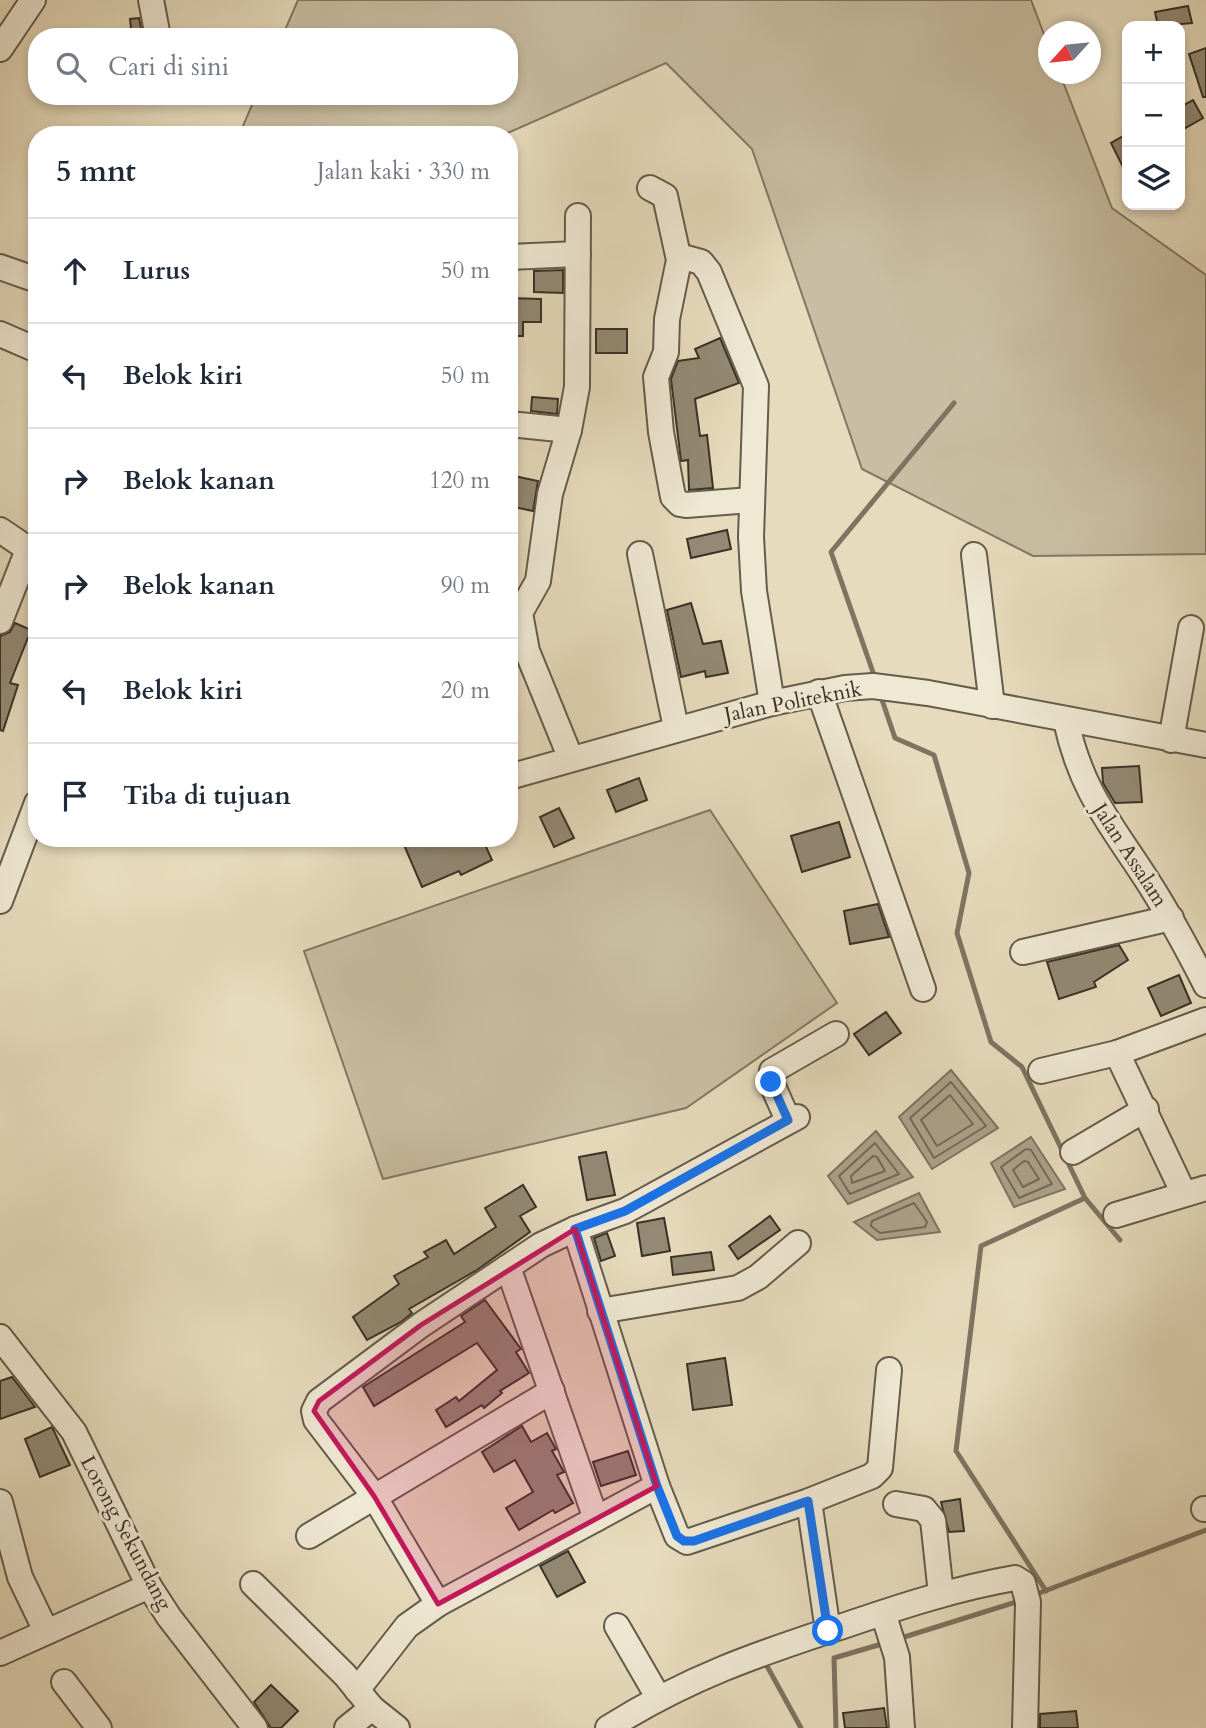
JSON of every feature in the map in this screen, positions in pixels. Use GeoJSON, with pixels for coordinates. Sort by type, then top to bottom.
{"type":"FeatureCollection","features":[{"type":"Feature","properties":{"kind":"street"},"geometry":{"type":"LineString","coordinates":[[0,49],[33,0]]}},
{"type":"Feature","properties":{"kind":"street"},"geometry":{"type":"LineString","coordinates":[[150,0],[156,28]]}},
{"type":"Feature","properties":{"kind":"street"},"geometry":{"type":"LineString","coordinates":[[650,188],[665,196],[679,256],[667,319],[666,352],[656,377],[661,432],[673,497],[680,504],[686,505],[751,500]]}},
{"type":"Feature","properties":{"kind":"street"},"geometry":{"type":"LineString","coordinates":[[571,759],[527,651],[520,613],[538,581],[550,494],[569,430],[577,387],[578,216]]}},
{"type":"Feature","properties":{"kind":"street"},"geometry":{"type":"LineString","coordinates":[[518,257],[578,254]]}},
{"type":"Feature","properties":{"kind":"street"},"geometry":{"type":"LineString","coordinates":[[679,256],[701,262],[709,272],[756,386],[751,500],[754,591],[772,703]]}},
{"type":"Feature","properties":{"kind":"street"},"geometry":{"type":"LineString","coordinates":[[0,267],[28,277]]}},
{"type":"Feature","properties":{"kind":"street"},"geometry":{"type":"LineString","coordinates":[[0,334],[28,345]]}},
{"type":"Feature","properties":{"kind":"street"},"geometry":{"type":"LineString","coordinates":[[518,425],[569,430]]}},
{"type":"Feature","properties":{"kind":"street"},"geometry":{"type":"LineString","coordinates":[[0,530],[28,549]]}},
{"type":"Feature","properties":{"kind":"street"},"geometry":{"type":"LineString","coordinates":[[640,554],[676,728]]}},
{"type":"Feature","properties":{"kind":"street"},"geometry":{"type":"LineString","coordinates":[[974,555],[992,706]]}},
{"type":"Feature","properties":{"kind":"street"},"geometry":{"type":"LineString","coordinates":[[0,621],[28,562]]}},
{"type":"Feature","properties":{"kind":"street"},"geometry":{"type":"LineString","coordinates":[[1171,740],[1191,628]]}},
{"type":"Feature","properties":{"kind":"street","name":"Jalan Politeknik"},"geometry":{"type":"LineString","coordinates":[[518,774],[772,703],[820,692],[877,687],[1206,745]]}},
{"type":"Feature","properties":{"kind":"street"},"geometry":{"type":"LineString","coordinates":[[820,692],[923,989]]}},
{"type":"Feature","properties":{"kind":"street","name":"Jalan Assalam"},"geometry":{"type":"LineString","coordinates":[[1066,721],[1078,769],[1093,800],[1171,918],[1206,985]]}},
{"type":"Feature","properties":{"kind":"street"},"geometry":{"type":"LineString","coordinates":[[1,896],[28,826]]}},
{"type":"Feature","properties":{"kind":"street"},"geometry":{"type":"LineString","coordinates":[[1023,952],[1171,918]]}},
{"type":"Feature","properties":{"kind":"street"},"geometry":{"type":"LineString","coordinates":[[1041,1071],[1117,1053],[1206,1020]]}},
{"type":"Feature","properties":{"kind":"street"},"geometry":{"type":"LineString","coordinates":[[438,1604],[374,1496],[316,1420],[314,1411],[319,1401],[421,1325],[541,1245],[625,1211],[792,1119],[771,1082],[772,1071],[836,1034]]}},
{"type":"Feature","properties":{"kind":"street"},"geometry":{"type":"LineString","coordinates":[[1116,1215],[1195,1191],[1146,1109],[1117,1053]]}},
{"type":"Feature","properties":{"kind":"street"},"geometry":{"type":"LineString","coordinates":[[1073,1152],[1146,1109]]}},
{"type":"Feature","properties":{"kind":"street"},"geometry":{"type":"LineString","coordinates":[[575,1229],[657,1486],[673,1528],[681,1540],[687,1542],[808,1501],[853,1485],[878,1471],[889,1370]]}},
{"type":"Feature","properties":{"kind":"street"},"geometry":{"type":"LineString","coordinates":[[600,1311],[738,1289],[758,1277],[798,1243]]}},
{"type":"Feature","properties":{"kind":"street"},"geometry":{"type":"LineString","coordinates":[[509,1267],[596,1519]]}},
{"type":"Feature","properties":{"kind":"street","name":"Lorong Sekundang"},"geometry":{"type":"LineString","coordinates":[[0,1337],[74,1432],[149,1586],[255,1728]]}},
{"type":"Feature","properties":{"kind":"street"},"geometry":{"type":"LineString","coordinates":[[309,1536],[552,1391]]}},
{"type":"Feature","properties":{"kind":"street"},"geometry":{"type":"LineString","coordinates":[[347,1728],[407,1626],[438,1604],[657,1486]]}},
{"type":"Feature","properties":{"kind":"street"},"geometry":{"type":"LineString","coordinates":[[808,1501],[828,1631]]}},
{"type":"Feature","properties":{"kind":"street"},"geometry":{"type":"LineString","coordinates":[[0,1502],[20,1577],[46,1631]]}},
{"type":"Feature","properties":{"kind":"street"},"geometry":{"type":"LineString","coordinates":[[896,1504],[924,1509],[933,1520],[941,1594]]}},
{"type":"Feature","properties":{"kind":"street"},"geometry":{"type":"LineString","coordinates":[[608,1728],[659,1697],[723,1666],[828,1631],[889,1629],[941,1594],[1015,1578],[1020,1580],[1027,1595],[1025,1728]]}},
{"type":"Feature","properties":{"kind":"street"},"geometry":{"type":"LineString","coordinates":[[253,1584],[365,1699],[397,1728]]}},
{"type":"Feature","properties":{"kind":"street"},"geometry":{"type":"LineString","coordinates":[[0,1653],[149,1586]]}},
{"type":"Feature","properties":{"kind":"street"},"geometry":{"type":"LineString","coordinates":[[617,1626],[659,1697]]}},
{"type":"Feature","properties":{"kind":"street"},"geometry":{"type":"LineString","coordinates":[[889,1629],[902,1728]]}},
{"type":"Feature","properties":{"kind":"street"},"geometry":{"type":"LineString","coordinates":[[64,1682],[99,1728]]}},
{"type":"Feature","properties":{"kind":"highlighted area"},"geometry":{"type":"Polygon","coordinates":[[[575,1229],[657,1486],[438,1604],[374,1496],[314,1411],[319,1401],[421,1325],[575,1229]]]}},
{"type":"Feature","properties":{"kind":"shaded area"},"geometry":{"type":"Polygon","coordinates":[[[298,0],[1031,0],[1039,21],[1038,84],[1064,84],[1112,208],[1206,275],[1206,554],[1033,556],[862,469],[752,149],[666,63],[518,128],[518,126],[243,126],[252,105],[518,105],[518,28],[286,28],[298,0]]]}},
{"type":"Feature","properties":{"kind":"shaded area"},"geometry":{"type":"Polygon","coordinates":[[[710,810],[837,1003],[686,1108],[383,1179],[304,951],[710,810]]]}},
{"type":"Feature","properties":{"kind":"water"},"geometry":{"type":"Polygon","coordinates":[[[951,1070],[998,1128],[932,1169],[899,1117],[951,1070]]]}},
{"type":"Feature","properties":{"kind":"water"},"geometry":{"type":"Polygon","coordinates":[[[876,1131],[913,1177],[848,1204],[828,1176],[876,1131]]]}},
{"type":"Feature","properties":{"kind":"water"},"geometry":{"type":"Polygon","coordinates":[[[1031,1137],[1065,1189],[1014,1207],[991,1163],[1031,1137]]]}},
{"type":"Feature","properties":{"kind":"water"},"geometry":{"type":"Polygon","coordinates":[[[919,1193],[940,1232],[877,1240],[854,1222],[919,1193]]]}},
{"type":"Feature","properties":{"kind":"building"},"geometry":{"type":"Polygon","coordinates":[[[1188,6],[1192,23],[1157,21],[1155,12],[1188,6]]]}},
{"type":"Feature","properties":{"kind":"building"},"geometry":{"type":"Polygon","coordinates":[[[139,18],[141,28],[131,28],[130,19],[139,18]]]}},
{"type":"Feature","properties":{"kind":"building"},"geometry":{"type":"Polygon","coordinates":[[[1206,48],[1206,97],[1203,97],[1189,54],[1206,48]]]}},
{"type":"Feature","properties":{"kind":"building"},"geometry":{"type":"Polygon","coordinates":[[[1193,100],[1203,118],[1185,128],[1185,104],[1193,100]]]}},
{"type":"Feature","properties":{"kind":"building"},"geometry":{"type":"Polygon","coordinates":[[[1122,137],[1122,165],[1111,143],[1122,137]]]}},
{"type":"Feature","properties":{"kind":"building"},"geometry":{"type":"Polygon","coordinates":[[[563,270],[563,293],[534,292],[534,271],[563,270]]]}},
{"type":"Feature","properties":{"kind":"building"},"geometry":{"type":"Polygon","coordinates":[[[518,298],[541,299],[541,322],[523,322],[523,336],[518,336],[518,298]]]}},
{"type":"Feature","properties":{"kind":"building"},"geometry":{"type":"Polygon","coordinates":[[[596,329],[627,329],[627,353],[596,353],[596,329]]]}},
{"type":"Feature","properties":{"kind":"building"},"geometry":{"type":"Polygon","coordinates":[[[720,338],[739,383],[695,399],[700,436],[707,435],[713,488],[689,490],[688,460],[681,461],[671,379],[678,361],[699,358],[695,349],[720,338]]]}},
{"type":"Feature","properties":{"kind":"building"},"geometry":{"type":"Polygon","coordinates":[[[532,397],[558,399],[557,414],[531,411],[532,397]]]}},
{"type":"Feature","properties":{"kind":"building"},"geometry":{"type":"Polygon","coordinates":[[[518,477],[538,481],[533,511],[518,508],[518,477]]]}},
{"type":"Feature","properties":{"kind":"building"},"geometry":{"type":"Polygon","coordinates":[[[727,530],[731,549],[691,558],[687,539],[727,530]]]}},
{"type":"Feature","properties":{"kind":"building"},"geometry":{"type":"Polygon","coordinates":[[[691,603],[703,644],[721,641],[728,673],[706,677],[705,671],[681,677],[667,610],[691,603]]]}},
{"type":"Feature","properties":{"kind":"building"},"geometry":{"type":"Polygon","coordinates":[[[15,623],[28,629],[28,638],[10,683],[18,685],[3,731],[0,730],[0,636],[10,632],[15,623]]]}},
{"type":"Feature","properties":{"kind":"building"},"geometry":{"type":"Polygon","coordinates":[[[1139,766],[1142,802],[1115,803],[1103,783],[1102,768],[1139,766]]]}},
{"type":"Feature","properties":{"kind":"building"},"geometry":{"type":"Polygon","coordinates":[[[639,778],[647,800],[616,812],[607,790],[639,778]]]}},
{"type":"Feature","properties":{"kind":"building"},"geometry":{"type":"Polygon","coordinates":[[[559,808],[574,838],[554,847],[540,817],[559,808]]]}},
{"type":"Feature","properties":{"kind":"building"},"geometry":{"type":"Polygon","coordinates":[[[839,822],[850,857],[802,872],[791,836],[839,822]]]}},
{"type":"Feature","properties":{"kind":"building"},"geometry":{"type":"Polygon","coordinates":[[[405,847],[486,847],[492,860],[461,875],[459,871],[422,887],[405,847]]]}},
{"type":"Feature","properties":{"kind":"building"},"geometry":{"type":"Polygon","coordinates":[[[878,904],[889,937],[850,944],[844,911],[878,904]]]}},
{"type":"Feature","properties":{"kind":"building"},"geometry":{"type":"Polygon","coordinates":[[[1119,945],[1128,960],[1094,982],[1096,987],[1059,999],[1047,962],[1119,945]]]}},
{"type":"Feature","properties":{"kind":"building"},"geometry":{"type":"Polygon","coordinates":[[[1179,975],[1191,1003],[1161,1016],[1148,988],[1179,975]]]}},
{"type":"Feature","properties":{"kind":"building"},"geometry":{"type":"Polygon","coordinates":[[[886,1012],[901,1033],[869,1055],[854,1034],[886,1012]]]}},
{"type":"Feature","properties":{"kind":"building"},"geometry":{"type":"Polygon","coordinates":[[[606,1152],[615,1195],[587,1200],[579,1157],[606,1152]]]}},
{"type":"Feature","properties":{"kind":"building"},"geometry":{"type":"Polygon","coordinates":[[[523,1185],[536,1207],[520,1216],[530,1232],[477,1270],[409,1309],[412,1313],[401,1322],[367,1340],[353,1317],[399,1284],[394,1276],[428,1257],[424,1252],[446,1240],[454,1254],[496,1227],[485,1208],[523,1185]]]}},
{"type":"Feature","properties":{"kind":"building"},"geometry":{"type":"Polygon","coordinates":[[[770,1216],[780,1230],[738,1259],[729,1246],[770,1216]]]}},
{"type":"Feature","properties":{"kind":"building"},"geometry":{"type":"Polygon","coordinates":[[[664,1218],[670,1251],[642,1256],[637,1223],[664,1218]]]}},
{"type":"Feature","properties":{"kind":"building"},"geometry":{"type":"Polygon","coordinates":[[[607,1233],[615,1256],[601,1261],[594,1238],[607,1233]]]}},
{"type":"Feature","properties":{"kind":"building"},"geometry":{"type":"Polygon","coordinates":[[[711,1252],[714,1270],[673,1275],[671,1257],[711,1252]]]}},
{"type":"Feature","properties":{"kind":"building"},"geometry":{"type":"Polygon","coordinates":[[[485,1300],[521,1349],[516,1352],[529,1373],[500,1391],[502,1393],[484,1408],[482,1405],[446,1427],[436,1410],[456,1397],[459,1401],[497,1370],[477,1343],[374,1406],[363,1387],[465,1322],[461,1316],[485,1300]]]}},
{"type":"Feature","properties":{"kind":"building"},"geometry":{"type":"Polygon","coordinates":[[[725,1358],[732,1405],[693,1410],[687,1364],[725,1358]]]}},
{"type":"Feature","properties":{"kind":"building"},"geometry":{"type":"Polygon","coordinates":[[[12,1377],[35,1407],[0,1419],[0,1381],[12,1377]]]}},
{"type":"Feature","properties":{"kind":"building"},"geometry":{"type":"Polygon","coordinates":[[[522,1426],[531,1442],[547,1433],[556,1449],[552,1451],[564,1472],[557,1475],[573,1503],[555,1513],[553,1510],[519,1530],[506,1508],[533,1492],[515,1460],[494,1472],[482,1452],[522,1426]]]}},
{"type":"Feature","properties":{"kind":"building"},"geometry":{"type":"Polygon","coordinates":[[[52,1427],[70,1465],[40,1477],[25,1439],[52,1427]]]}},
{"type":"Feature","properties":{"kind":"building"},"geometry":{"type":"Polygon","coordinates":[[[628,1451],[636,1475],[601,1486],[593,1462],[628,1451]]]}},
{"type":"Feature","properties":{"kind":"building"},"geometry":{"type":"Polygon","coordinates":[[[960,1499],[964,1531],[949,1532],[941,1502],[960,1499]]]}},
{"type":"Feature","properties":{"kind":"building"},"geometry":{"type":"Polygon","coordinates":[[[568,1551],[585,1582],[557,1597],[540,1566],[568,1551]]]}},
{"type":"Feature","properties":{"kind":"building"},"geometry":{"type":"Polygon","coordinates":[[[271,1685],[298,1711],[281,1728],[271,1728],[254,1702],[271,1685]]]}},
{"type":"Feature","properties":{"kind":"building"},"geometry":{"type":"Polygon","coordinates":[[[884,1708],[887,1728],[845,1728],[843,1713],[884,1708]]]}},
{"type":"Feature","properties":{"kind":"building"},"geometry":{"type":"Polygon","coordinates":[[[1076,1711],[1078,1728],[1040,1728],[1040,1714],[1076,1711]]]}},
{"type":"Feature","properties":{"kind":"waterway"},"geometry":{"type":"LineString","coordinates":[[875,678],[831,552],[954,403]]}},
{"type":"Feature","properties":{"kind":"waterway"},"geometry":{"type":"LineString","coordinates":[[880,694],[895,738],[934,755],[969,873],[957,933],[991,1042],[1022,1067],[1085,1198],[1120,1240]]}},
{"type":"Feature","properties":{"kind":"waterway"},"geometry":{"type":"LineString","coordinates":[[1046,1591],[956,1451],[981,1246],[1085,1198]]}},
{"type":"Feature","properties":{"kind":"waterway"},"geometry":{"type":"LineString","coordinates":[[1034,1595],[1206,1530]]}},
{"type":"Feature","properties":{"kind":"waterway"},"geometry":{"type":"LineString","coordinates":[[898,1639],[1022,1600]]}},
{"type":"Feature","properties":{"kind":"waterway"},"geometry":{"type":"LineString","coordinates":[[836,1728],[834,1658],[885,1643]]}},
{"type":"Feature","properties":{"kind":"waterway"},"geometry":{"type":"LineString","coordinates":[[767,1666],[801,1728]]}},
{"type":"Feature","properties":{"kind":"route"},"geometry":{"type":"LineString","coordinates":[[771,1082],[788,1120],[614,1217],[575,1229],[615,1360],[657,1486],[677,1536],[687,1542],[694,1541],[808,1501],[828,1631]]}}]}
